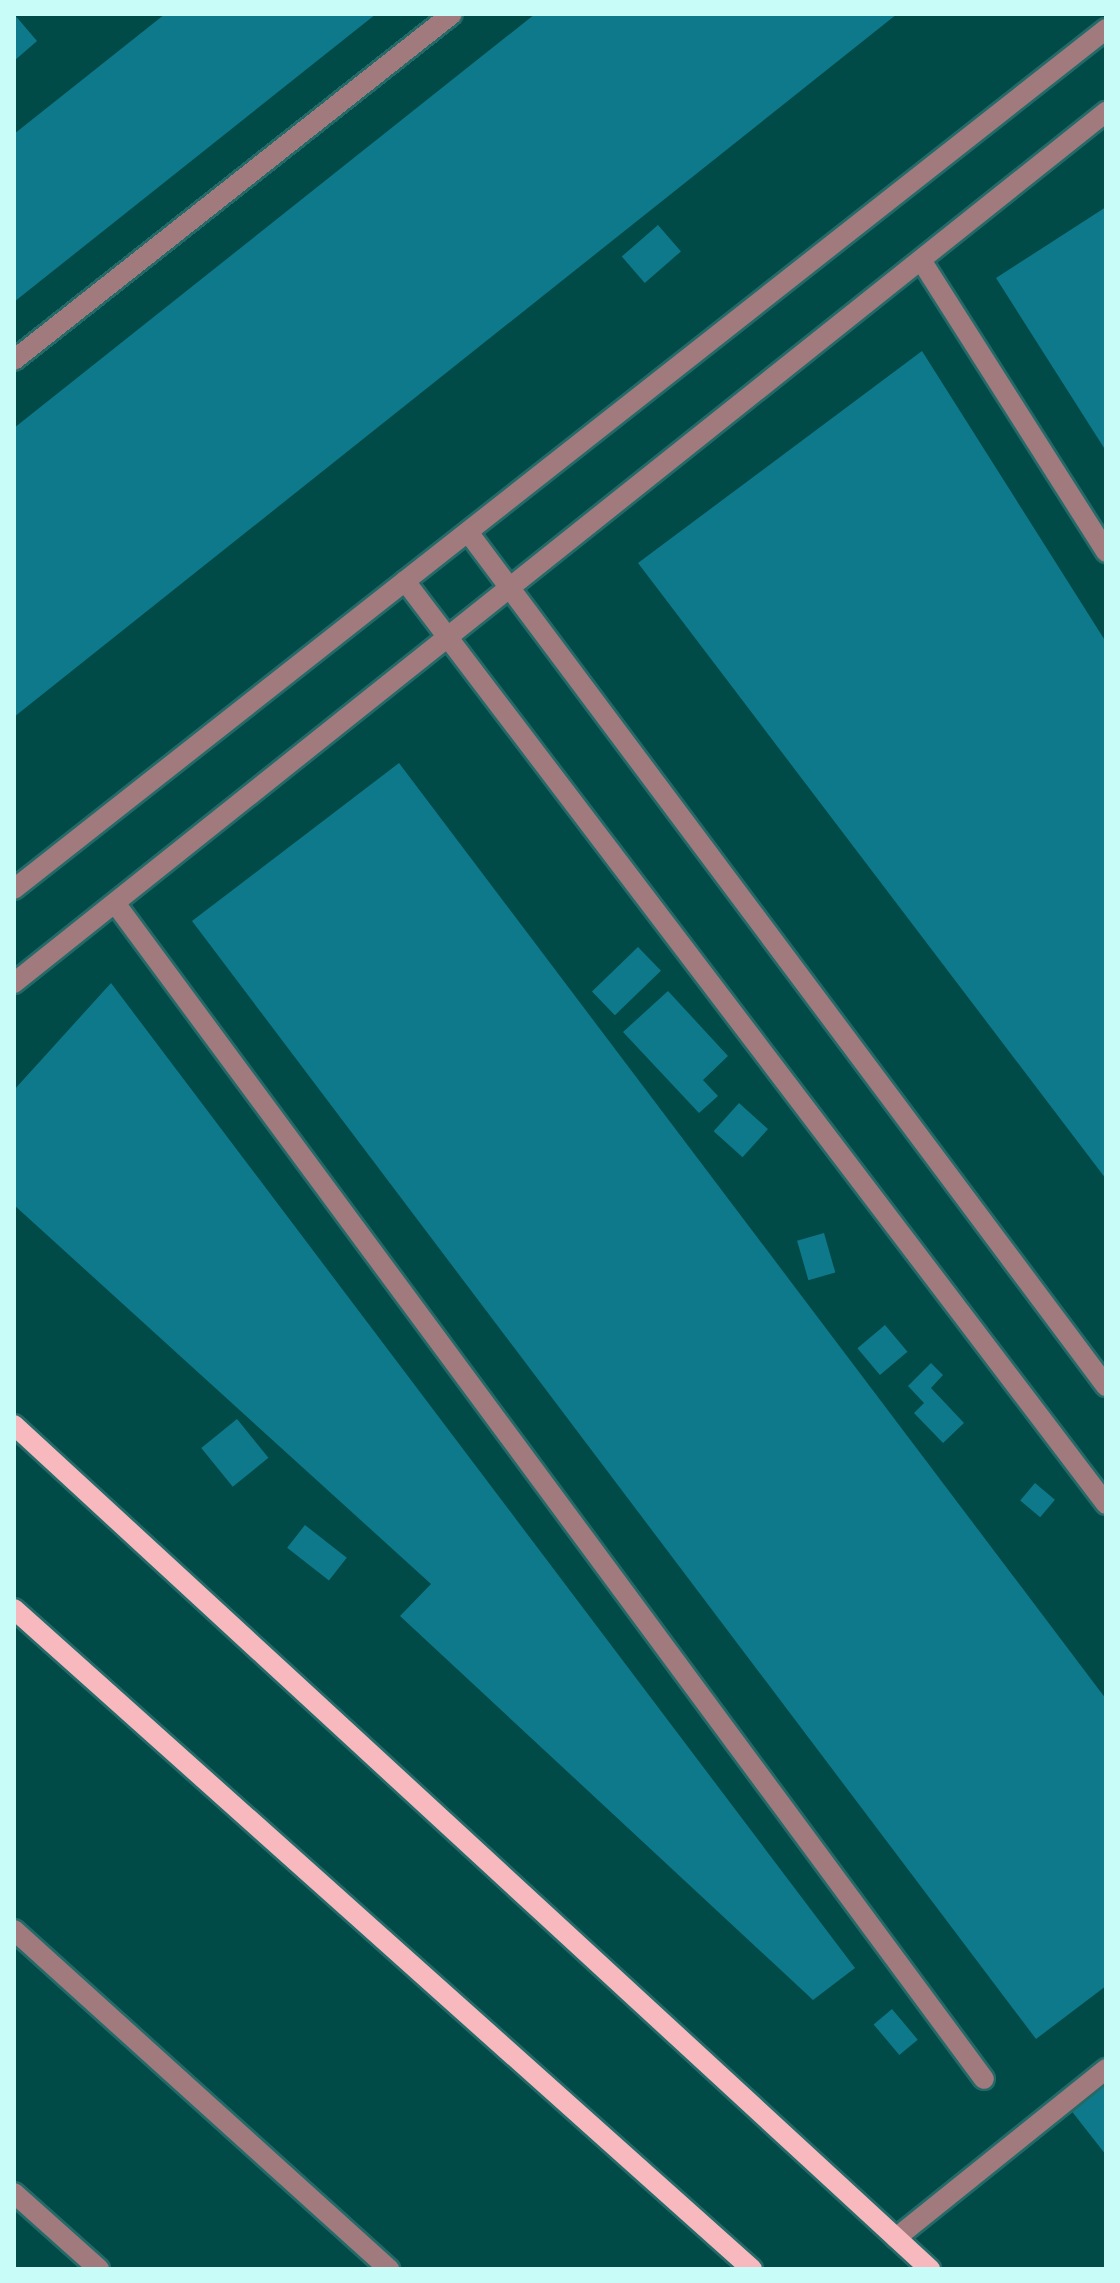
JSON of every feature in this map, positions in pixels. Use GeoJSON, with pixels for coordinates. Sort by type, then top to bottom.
{"type":"FeatureCollection","features":[{"type":"Feature","properties":{"kind":"main road"},"geometry":{"type":"LineString","coordinates":[[14,1425],[930,2269]]}},
{"type":"Feature","properties":{"kind":"main road"},"geometry":{"type":"LineString","coordinates":[[14,1609],[752,2269]]}},
{"type":"Feature","properties":{"kind":"street"},"geometry":{"type":"LineString","coordinates":[[14,360],[452,14]]}},
{"type":"Feature","properties":{"kind":"street"},"geometry":{"type":"LineString","coordinates":[[14,889],[1106,29]]}},
{"type":"Feature","properties":{"kind":"street"},"geometry":{"type":"LineString","coordinates":[[14,983],[1106,112]]}},
{"type":"Feature","properties":{"kind":"street"},"geometry":{"type":"LineString","coordinates":[[921,260],[1106,552]]}},
{"type":"Feature","properties":{"kind":"street"},"geometry":{"type":"LineString","coordinates":[[468,532],[1106,1386]]}},
{"type":"Feature","properties":{"kind":"street"},"geometry":{"type":"LineString","coordinates":[[405,581],[1106,1504]]}},
{"type":"Feature","properties":{"kind":"street"},"geometry":{"type":"LineString","coordinates":[[115,903],[984,2079]]}},
{"type":"Feature","properties":{"kind":"street"},"geometry":{"type":"LineString","coordinates":[[14,1930],[389,2269]]}},
{"type":"Feature","properties":{"kind":"street"},"geometry":{"type":"LineString","coordinates":[[896,2238],[1106,2069]]}},
{"type":"Feature","properties":{"kind":"street"},"geometry":{"type":"LineString","coordinates":[[14,2193],[99,2269]]}},
{"type":"Feature","properties":{"kind":"building"},"geometry":{"type":"Polygon","coordinates":[[[14,14],[37,41],[14,61],[14,14]]]}},
{"type":"Feature","properties":{"kind":"building"},"geometry":{"type":"Polygon","coordinates":[[[165,14],[376,14],[14,302],[14,134],[165,14]]]}},
{"type":"Feature","properties":{"kind":"building"},"geometry":{"type":"Polygon","coordinates":[[[535,14],[897,14],[14,717],[14,428],[535,14]]]}},
{"type":"Feature","properties":{"kind":"building"},"geometry":{"type":"Polygon","coordinates":[[[1106,207],[1106,451],[996,278],[1106,207]]]}},
{"type":"Feature","properties":{"kind":"building"},"geometry":{"type":"Polygon","coordinates":[[[658,225],[681,251],[645,283],[622,256],[658,225]]]}},
{"type":"Feature","properties":{"kind":"building"},"geometry":{"type":"Polygon","coordinates":[[[922,351],[1106,642],[1106,1179],[638,563],[922,351]]]}},
{"type":"Feature","properties":{"kind":"building"},"geometry":{"type":"Polygon","coordinates":[[[399,763],[1106,1699],[1106,1986],[1036,2039],[192,921],[399,763]]]}},
{"type":"Feature","properties":{"kind":"building"},"geometry":{"type":"Polygon","coordinates":[[[638,947],[661,971],[615,1015],[592,991],[638,947]]]}},
{"type":"Feature","properties":{"kind":"building"},"geometry":{"type":"Polygon","coordinates":[[[111,983],[855,1968],[813,2000],[400,1616],[431,1584],[14,1205],[14,1090],[111,983]]]}},
{"type":"Feature","properties":{"kind":"building"},"geometry":{"type":"Polygon","coordinates":[[[668,991],[728,1056],[703,1080],[718,1096],[699,1113],[623,1032],[668,991]]]}},
{"type":"Feature","properties":{"kind":"building"},"geometry":{"type":"Polygon","coordinates":[[[739,1103],[768,1129],[743,1157],[714,1131],[739,1103]]]}},
{"type":"Feature","properties":{"kind":"building"},"geometry":{"type":"Polygon","coordinates":[[[824,1233],[835,1272],[808,1280],[797,1241],[824,1233]]]}},
{"type":"Feature","properties":{"kind":"building"},"geometry":{"type":"Polygon","coordinates":[[[885,1325],[907,1352],[880,1375],[857,1348],[885,1325]]]}},
{"type":"Feature","properties":{"kind":"building"},"geometry":{"type":"Polygon","coordinates":[[[931,1363],[943,1375],[931,1388],[964,1423],[943,1443],[914,1413],[924,1403],[908,1386],[931,1363]]]}},
{"type":"Feature","properties":{"kind":"building"},"geometry":{"type":"Polygon","coordinates":[[[237,1419],[268,1458],[233,1487],[201,1448],[237,1419]]]}},
{"type":"Feature","properties":{"kind":"building"},"geometry":{"type":"Polygon","coordinates":[[[1035,1483],[1055,1500],[1040,1517],[1020,1501],[1035,1483]]]}},
{"type":"Feature","properties":{"kind":"building"},"geometry":{"type":"Polygon","coordinates":[[[305,1525],[347,1558],[329,1580],[287,1548],[305,1525]]]}},
{"type":"Feature","properties":{"kind":"building"},"geometry":{"type":"Polygon","coordinates":[[[892,2009],[918,2040],[899,2055],[874,2024],[892,2009]]]}},
{"type":"Feature","properties":{"kind":"building"},"geometry":{"type":"Polygon","coordinates":[[[1106,2081],[1106,2155],[1070,2109],[1106,2081]]]}}]}
